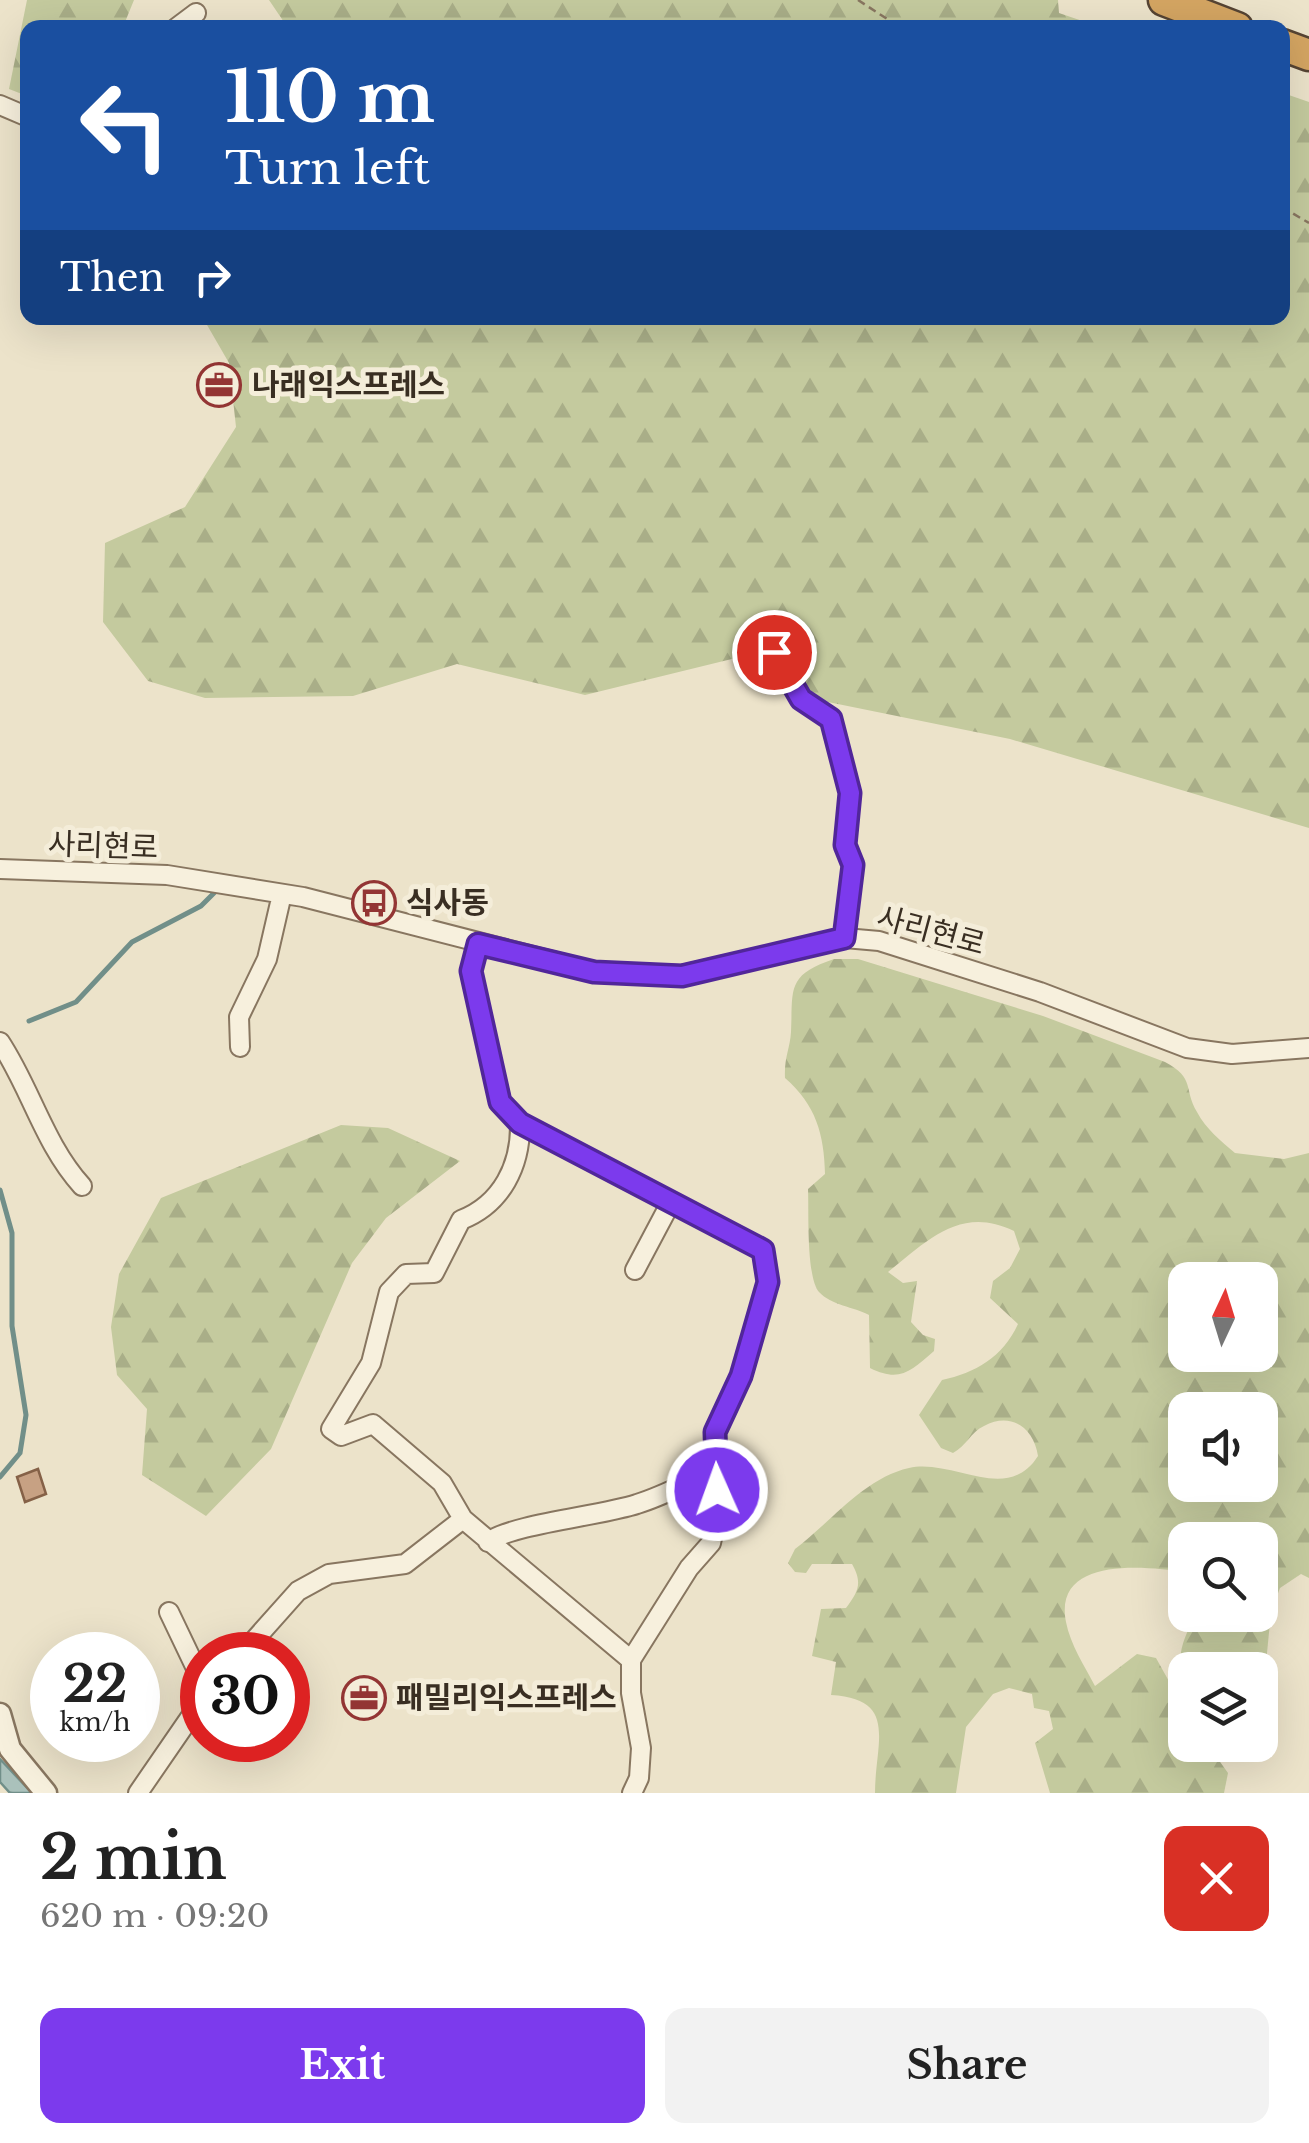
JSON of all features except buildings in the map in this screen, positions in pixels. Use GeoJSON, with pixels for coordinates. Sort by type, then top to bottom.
{"type":"FeatureCollection","features":[{"type":"Feature","properties":{"kind":"highway"},"geometry":{"type":"LineString","coordinates":[[1164,0],[1216,20]]}},
{"type":"Feature","properties":{"kind":"street"},"geometry":{"type":"LineString","coordinates":[[187,20],[196,14]]}},
{"type":"Feature","properties":{"kind":"street"},"geometry":{"type":"LineString","coordinates":[[758,648],[774,652],[801,699],[831,719],[850,793],[845,845],[853,865],[844,938]]}},
{"type":"Feature","properties":{"kind":"street","name":"사리현로"},"geometry":{"type":"LineString","coordinates":[[0,869],[167,875],[282,894],[594,972],[682,976],[844,938],[921,952],[1187,1048],[1232,1054],[1309,1048]]}},
{"type":"Feature","properties":{"kind":"street"},"geometry":{"type":"LineString","coordinates":[[240,1047],[239,1017],[268,959],[282,894]]}},
{"type":"Feature","properties":{"kind":"street"},"geometry":{"type":"LineString","coordinates":[[478,944],[471,971],[500,1102],[520,1123],[763,1250],[768,1282],[741,1376],[715,1432],[718,1511],[711,1543],[688,1568],[631,1660],[631,1693],[642,1748],[639,1778],[632,1793]]}},
{"type":"Feature","properties":{"kind":"street"},"geometry":{"type":"LineString","coordinates":[[0,1042],[20,1072],[58,1158],[82,1186]]}},
{"type":"Feature","properties":{"kind":"street"},"geometry":{"type":"LineString","coordinates":[[520,1123],[520,1155],[486,1210],[461,1220],[434,1273],[406,1274],[389,1292],[371,1363],[332,1429],[341,1436],[372,1424],[442,1483],[463,1519],[488,1542],[631,1660]]}},
{"type":"Feature","properties":{"kind":"street"},"geometry":{"type":"LineString","coordinates":[[636,1270],[671,1202]]}},
{"type":"Feature","properties":{"kind":"street"},"geometry":{"type":"LineString","coordinates":[[488,1542],[502,1532],[640,1504],[716,1470]]}},
{"type":"Feature","properties":{"kind":"street"},"geometry":{"type":"LineString","coordinates":[[261,1632],[298,1591],[329,1574],[406,1564],[463,1519]]}},
{"type":"Feature","properties":{"kind":"street"},"geometry":{"type":"LineString","coordinates":[[169,1612],[180,1635]]}},
{"type":"Feature","properties":{"kind":"street"},"geometry":{"type":"LineString","coordinates":[[0,1714],[10,1749],[46,1793]]}},
{"type":"Feature","properties":{"kind":"street"},"geometry":{"type":"LineString","coordinates":[[138,1793],[180,1732]]}},
{"type":"Feature","properties":{"kind":"path"},"geometry":{"type":"LineString","coordinates":[[858,0],[889,20]]}},
{"type":"Feature","properties":{"kind":"green space"},"geometry":{"type":"Polygon","coordinates":[[[27,0],[134,0],[126,20],[23,20],[27,0]]]}},
{"type":"Feature","properties":{"kind":"green space"},"geometry":{"type":"Polygon","coordinates":[[[269,0],[1058,0],[1059,13],[1080,20],[283,20],[269,0]]]}},
{"type":"Feature","properties":{"kind":"green space"},"geometry":{"type":"Polygon","coordinates":[[[20,35],[20,93],[9,89],[20,35]]]}},
{"type":"Feature","properties":{"kind":"green space"},"geometry":{"type":"Polygon","coordinates":[[[1290,95],[1309,102],[1309,828],[1010,739],[823,701],[744,656],[585,695],[457,664],[353,696],[205,698],[148,681],[103,622],[105,543],[185,507],[236,427],[229,363],[207,325],[1290,325],[1290,95]]]}},
{"type":"Feature","properties":{"kind":"green space"},"geometry":{"type":"Polygon","coordinates":[[[834,959],[858,959],[1043,1016],[1175,1068],[1185,1079],[1205,1124],[1235,1153],[1284,1159],[1309,1153],[1309,1578],[1301,1574],[1278,1593],[1278,1522],[1168,1522],[1168,1570],[1106,1570],[1073,1585],[1066,1601],[1071,1639],[1095,1686],[1137,1654],[1156,1658],[1168,1680],[1168,1762],[1220,1762],[1228,1773],[1224,1793],[1050,1793],[1035,1743],[1053,1729],[1049,1711],[1034,1708],[1032,1694],[1009,1688],[993,1694],[966,1727],[956,1793],[875,1793],[879,1726],[875,1714],[852,1698],[831,1695],[836,1662],[812,1656],[821,1609],[846,1608],[858,1587],[855,1571],[852,1564],[812,1564],[806,1573],[795,1572],[788,1563],[795,1549],[849,1502],[893,1473],[926,1467],[995,1479],[1025,1470],[1038,1456],[1026,1430],[1003,1420],[979,1429],[953,1453],[941,1448],[919,1415],[942,1380],[987,1362],[1012,1336],[1018,1324],[990,1298],[993,1281],[1010,1268],[1020,1249],[1014,1231],[995,1224],[961,1224],[931,1238],[888,1272],[903,1283],[917,1281],[911,1322],[923,1335],[935,1339],[934,1351],[905,1373],[889,1374],[870,1368],[869,1315],[830,1300],[815,1284],[810,1259],[808,1189],[825,1174],[823,1146],[811,1110],[785,1078],[793,994],[807,971],[834,959]]]}},
{"type":"Feature","properties":{"kind":"green space"},"geometry":{"type":"Polygon","coordinates":[[[341,1125],[388,1128],[460,1161],[386,1218],[352,1263],[271,1449],[206,1516],[142,1475],[147,1409],[117,1375],[111,1327],[119,1274],[161,1198],[341,1125]]]}},
{"type":"Feature","properties":{"kind":"green space"},"geometry":{"type":"Polygon","coordinates":[[[1188,1632],[1269,1632],[1267,1652],[1182,1652],[1188,1632]]]}},
{"type":"Feature","properties":{"kind":"water"},"geometry":{"type":"Polygon","coordinates":[[[0,1759],[32,1793],[10,1793],[0,1782],[0,1759]]]}},
{"type":"Feature","properties":{"kind":"waterway"},"geometry":{"type":"LineString","coordinates":[[29,1021],[76,1002],[132,942],[201,906],[214,893]]}},
{"type":"Feature","properties":{"kind":"waterway"},"geometry":{"type":"LineString","coordinates":[[0,1190],[12,1233],[12,1326],[26,1415],[20,1453],[0,1477]]}},
{"type":"Feature","properties":{"kind":"place","name":"나래익스프레스"},"geometry":{"type":"Point","coordinates":[219,385]}},
{"type":"Feature","properties":{"kind":"place","name":"식사동"},"geometry":{"type":"Point","coordinates":[374,903]}},
{"type":"Feature","properties":{"kind":"place","name":"패밀리익스프레스"},"geometry":{"type":"Point","coordinates":[364,1698]}},
{"type":"Feature","properties":{"kind":"route"},"geometry":{"type":"LineString","coordinates":[[717,1490],[715,1432],[741,1376],[768,1282],[763,1250],[520,1123],[500,1102],[471,971],[478,944],[594,972],[682,976],[844,938],[853,865],[845,845],[850,793],[831,719],[801,699],[774,652]]}}]}
